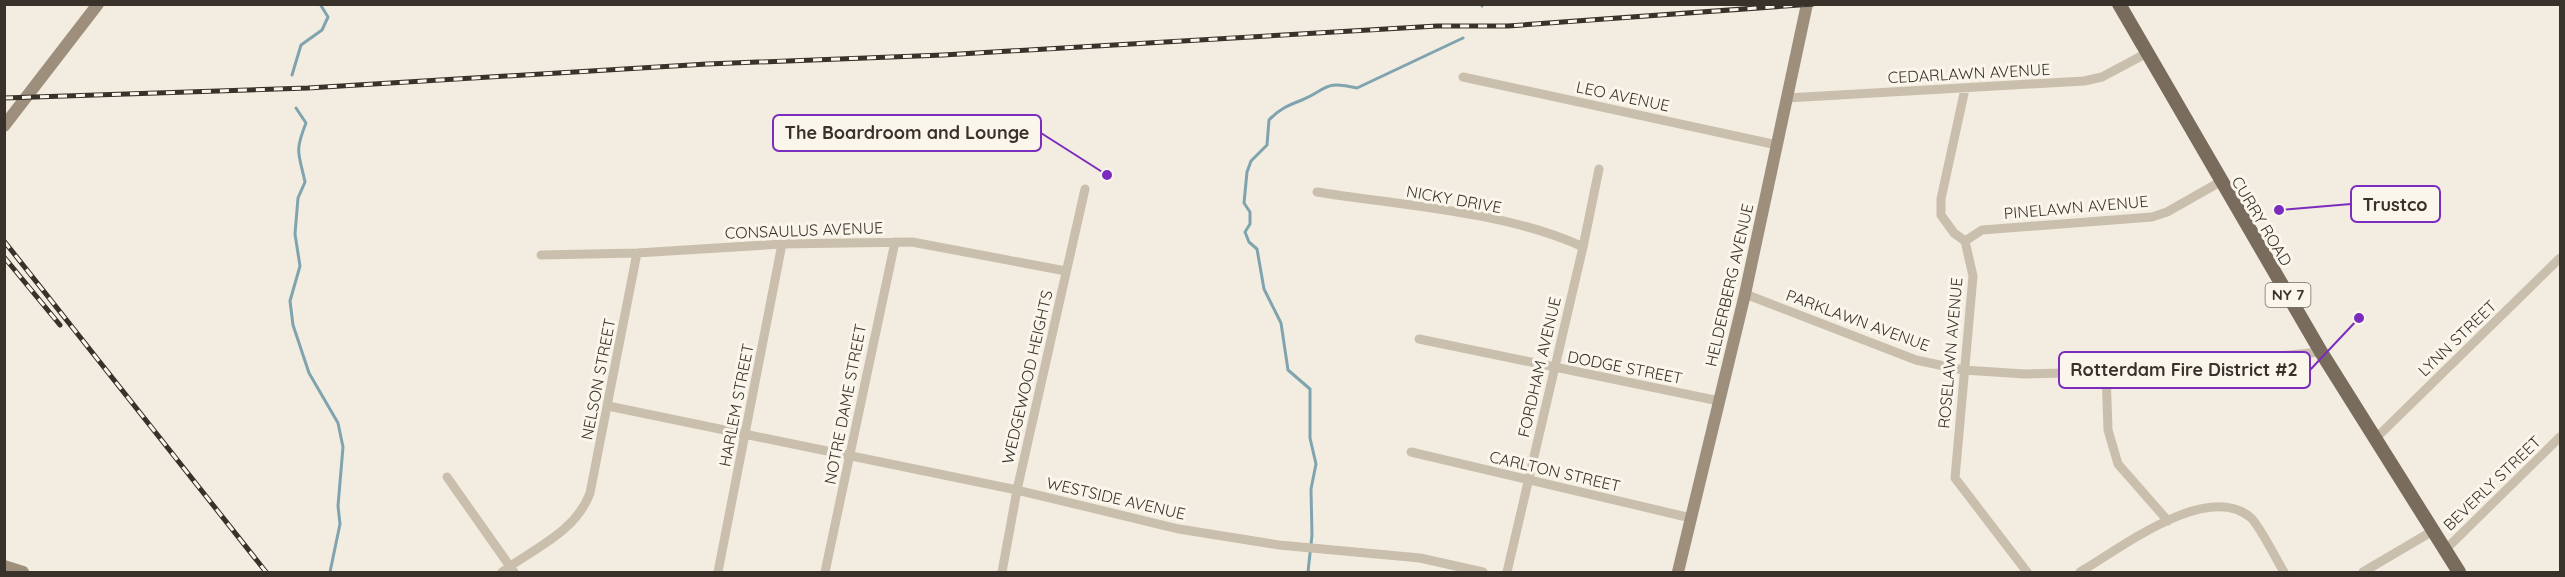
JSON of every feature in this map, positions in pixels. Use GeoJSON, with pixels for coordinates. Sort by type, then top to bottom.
{"type":"FeatureCollection","features":[{"type":"Feature","properties":{"kind":"main road","name":"CURRY ROAD"},"geometry":{"type":"LineString","coordinates":[[2119,4],[2220,182],[2321,352],[2431,532],[2459,573]]}},
{"type":"Feature","properties":{"kind":"street","name":"HELDERBERG AVENUE"},"geometry":{"type":"LineString","coordinates":[[1678,573],[1745,294],[1807,4]]}},
{"type":"Feature","properties":{"kind":"street"},"geometry":{"type":"LineString","coordinates":[[4,126],[98,6]]}},
{"type":"Feature","properties":{"kind":"street","name":"CEDARLAWN AVENUE"},"geometry":{"type":"LineString","coordinates":[[1787,98],[2084,81],[2102,77],[2147,53]]}},
{"type":"Feature","properties":{"kind":"street","name":"LEO AVENUE"},"geometry":{"type":"LineString","coordinates":[[1463,77],[1777,145]]}},
{"type":"Feature","properties":{"kind":"street"},"geometry":{"type":"LineString","coordinates":[[1965,89],[1941,199],[1941,216],[1954,233],[1965,241]]}},
{"type":"Feature","properties":{"kind":"street","name":"FORDHAM AVENUE"},"geometry":{"type":"LineString","coordinates":[[1507,573],[1599,169]]}},
{"type":"Feature","properties":{"kind":"street","name":"PINELAWN AVENUE"},"geometry":{"type":"LineString","coordinates":[[1965,241],[1982,230],[2152,217],[2167,212],[2220,182]]}},
{"type":"Feature","properties":{"kind":"street","name":"WEDGEWOOD HEIGHTS"},"geometry":{"type":"LineString","coordinates":[[1002,573],[1017,490],[1085,189]]}},
{"type":"Feature","properties":{"kind":"street","name":"NICKY DRIVE"},"geometry":{"type":"LineString","coordinates":[[1317,192],[1483,218],[1557,234],[1583,247]]}},
{"type":"Feature","properties":{"kind":"street","name":"ROSELAWN AVENUE"},"geometry":{"type":"LineString","coordinates":[[1965,241],[1973,276],[1955,478],[2027,573]]}},
{"type":"Feature","properties":{"kind":"street","name":"CONSAULUS AVENUE"},"geometry":{"type":"LineString","coordinates":[[541,255],[637,253],[782,244],[895,242],[929,244],[1066,271]]}},
{"type":"Feature","properties":{"kind":"street","name":"NOTRE DAME STREET"},"geometry":{"type":"LineString","coordinates":[[825,573],[870,348],[895,242]]}},
{"type":"Feature","properties":{"kind":"street","name":"HARLEM STREET"},"geometry":{"type":"LineString","coordinates":[[718,573],[782,244]]}},
{"type":"Feature","properties":{"kind":"street","name":"NELSON STREET"},"geometry":{"type":"LineString","coordinates":[[509,570],[572,524],[584,509],[590,494],[637,253]]}},
{"type":"Feature","properties":{"kind":"street","name":"LYNN STREET"},"geometry":{"type":"LineString","coordinates":[[2375,439],[2560,258]]}},
{"type":"Feature","properties":{"kind":"street","name":"PARKLAWN AVENUE"},"geometry":{"type":"LineString","coordinates":[[1745,294],[1916,360],[1963,370],[2025,374],[2106,372],[2321,352]]}},
{"type":"Feature","properties":{"kind":"street","name":"DODGE STREET"},"geometry":{"type":"LineString","coordinates":[[1419,339],[1719,401]]}},
{"type":"Feature","properties":{"kind":"street"},"geometry":{"type":"LineString","coordinates":[[2106,372],[2108,430],[2118,464],[2168,520]]}},
{"type":"Feature","properties":{"kind":"street","name":"WESTSIDE AVENUE"},"geometry":{"type":"LineString","coordinates":[[608,406],[1017,490],[1179,529],[1305,548],[1420,558],[1483,573]]}},
{"type":"Feature","properties":{"kind":"street","name":"BEVERLY STREET"},"geometry":{"type":"LineString","coordinates":[[2444,551],[2558,443]]}},
{"type":"Feature","properties":{"kind":"street","name":"CARLTON STREET"},"geometry":{"type":"LineString","coordinates":[[1411,452],[1691,518]]}},
{"type":"Feature","properties":{"kind":"street"},"geometry":{"type":"LineString","coordinates":[[447,477],[509,570]]}},
{"type":"Feature","properties":{"kind":"street"},"geometry":{"type":"LineString","coordinates":[[2080,573],[2168,520],[2209,506],[2228,507],[2251,517],[2284,573]]}},
{"type":"Feature","properties":{"kind":"street"},"geometry":{"type":"LineString","coordinates":[[2363,573],[2431,532]]}},
{"type":"Feature","properties":{"kind":"street"},"geometry":{"type":"LineString","coordinates":[[4,566],[23,573]]}},
{"type":"Feature","properties":{"kind":"waterway"},"geometry":{"type":"LineString","coordinates":[[292,75],[301,45],[322,30],[328,17],[320,4]]}},
{"type":"Feature","properties":{"kind":"waterway"},"geometry":{"type":"LineString","coordinates":[[1308,572],[1312,535],[1311,489],[1316,464],[1310,438],[1310,389],[1288,370],[1281,323],[1264,289],[1257,249],[1249,242],[1245,232],[1250,224],[1250,212],[1244,203],[1247,172],[1251,161],[1267,145],[1269,120],[1280,110],[1331,85],[1357,88],[1463,38]]}},
{"type":"Feature","properties":{"kind":"waterway"},"geometry":{"type":"LineString","coordinates":[[296,108],[306,123],[299,147],[305,182],[298,198],[295,234],[300,266],[290,301],[293,325],[309,373],[338,423],[343,447],[338,506],[340,524],[330,572]]}},
{"type":"Feature","properties":{"kind":"railway"},"geometry":{"type":"LineString","coordinates":[[4,98],[308,88],[707,64],[943,55],[1437,26],[1508,26],[1813,4]]}},
{"type":"Feature","properties":{"kind":"railway"},"geometry":{"type":"LineString","coordinates":[[4,241],[266,572]]}},
{"type":"Feature","properties":{"kind":"railway"},"geometry":{"type":"LineString","coordinates":[[4,257],[60,325]]}},
{"type":"Feature","properties":{"kind":"place","name":"The Boardroom and Lounge"},"geometry":{"type":"Point","coordinates":[1107,175]}},
{"type":"Feature","properties":{"kind":"place","name":"Trustco"},"geometry":{"type":"Point","coordinates":[2279,210]}},
{"type":"Feature","properties":{"kind":"place","name":"Rotterdam Fire District #2"},"geometry":{"type":"Point","coordinates":[2359,318]}}]}
